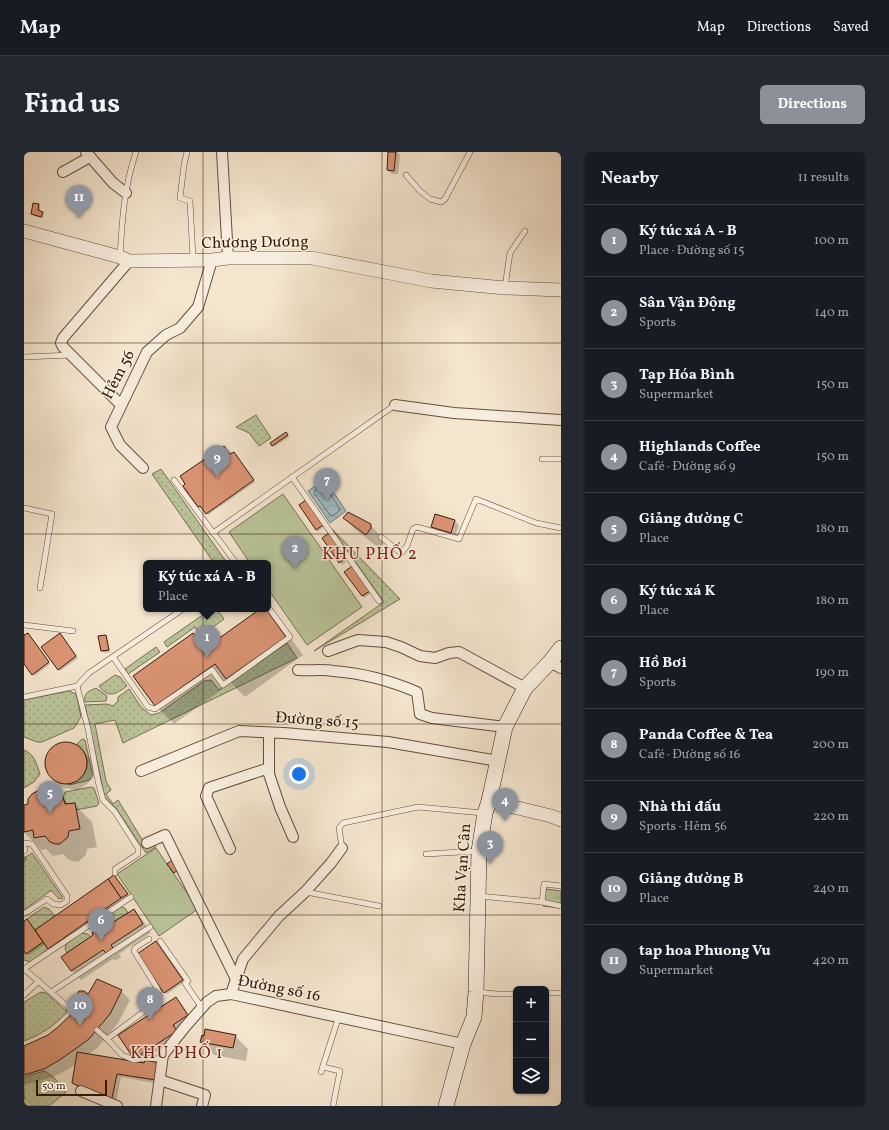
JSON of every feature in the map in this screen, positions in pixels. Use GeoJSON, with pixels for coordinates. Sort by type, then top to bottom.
{"type":"FeatureCollection","features":[{"type":"Feature","properties":{"kind":"main road","name":"Kha Vạn Cân"},"geometry":{"type":"LineString","coordinates":[[446,1106],[463,1044],[474,1017],[476,992],[479,851],[505,727],[525,688],[556,665],[561,648]]}},
{"type":"Feature","properties":{"kind":"street"},"geometry":{"type":"LineString","coordinates":[[222,152],[228,258]]}},
{"type":"Feature","properties":{"kind":"street"},"geometry":{"type":"LineString","coordinates":[[63,172],[88,155],[113,183],[126,193]]}},
{"type":"Feature","properties":{"kind":"street","name":"Chương Dương"},"geometry":{"type":"LineString","coordinates":[[24,231],[124,259],[212,260],[228,258],[312,258],[431,281],[505,288],[561,290]]}},
{"type":"Feature","properties":{"kind":"street"},"geometry":{"type":"LineString","coordinates":[[121,405],[63,347],[61,343],[63,338],[124,259]]}},
{"type":"Feature","properties":{"kind":"street","name":"Hẻm 56"},"geometry":{"type":"LineString","coordinates":[[143,468],[120,445],[111,427],[147,352],[166,335],[180,328],[198,307],[212,260]]}},
{"type":"Feature","properties":{"kind":"street"},"geometry":{"type":"LineString","coordinates":[[395,405],[454,413],[561,420]]}},
{"type":"Feature","properties":{"kind":"street"},"geometry":{"type":"LineString","coordinates":[[328,652],[358,640],[386,642],[420,656],[435,658],[448,653],[460,652],[525,688]]}},
{"type":"Feature","properties":{"kind":"street"},"geometry":{"type":"LineString","coordinates":[[298,670],[331,670],[384,680],[417,692],[420,714],[432,718],[505,727]]}},
{"type":"Feature","properties":{"kind":"street","name":"Đường số 15"},"geometry":{"type":"LineString","coordinates":[[141,771],[239,730],[388,742],[498,761]]}},
{"type":"Feature","properties":{"kind":"street"},"geometry":{"type":"LineString","coordinates":[[269,733],[269,774],[278,801],[293,837]]}},
{"type":"Feature","properties":{"kind":"street"},"geometry":{"type":"LineString","coordinates":[[230,849],[206,796],[209,788],[269,768]]}},
{"type":"Feature","properties":{"kind":"street"},"geometry":{"type":"LineString","coordinates":[[487,807],[551,816],[561,820]]}},
{"type":"Feature","properties":{"kind":"street"},"geometry":{"type":"LineString","coordinates":[[147,843],[163,835],[165,836],[236,979]]}},
{"type":"Feature","properties":{"kind":"street"},"geometry":{"type":"LineString","coordinates":[[231,994],[243,959],[279,916],[305,892],[331,863],[342,848]]}},
{"type":"Feature","properties":{"kind":"street","name":"Đường số 16"},"geometry":{"type":"LineString","coordinates":[[163,1055],[207,1002],[216,996],[231,994],[339,1016],[463,1044]]}},
{"type":"Feature","properties":{"kind":"street"},"geometry":{"type":"LineString","coordinates":[[156,1106],[163,1055]]}},
{"type":"Feature","properties":{"kind":"street"},"geometry":{"type":"LineString","coordinates":[[160,1080],[205,1095],[202,1106]]}},
{"type":"Feature","properties":{"kind":"street"},"geometry":{"type":"LineString","coordinates":[[81,1091],[117,1106]]}},
{"type":"Feature","properties":{"kind":"lane"},"geometry":{"type":"LineString","coordinates":[[124,259],[122,211],[136,152]]}},
{"type":"Feature","properties":{"kind":"lane"},"geometry":{"type":"LineString","coordinates":[[187,152],[180,198],[190,201],[193,260]]}},
{"type":"Feature","properties":{"kind":"lane"},"geometry":{"type":"LineString","coordinates":[[406,175],[420,191],[430,199],[440,202],[445,199],[470,152]]}},
{"type":"Feature","properties":{"kind":"lane"},"geometry":{"type":"LineString","coordinates":[[505,288],[510,253],[525,231]]}},
{"type":"Feature","properties":{"kind":"lane"},"geometry":{"type":"LineString","coordinates":[[24,357],[72,355]]}},
{"type":"Feature","properties":{"kind":"lane"},"geometry":{"type":"LineString","coordinates":[[213,533],[395,405]]}},
{"type":"Feature","properties":{"kind":"lane"},"geometry":{"type":"LineString","coordinates":[[542,459],[561,459]]}},
{"type":"Feature","properties":{"kind":"lane"},"geometry":{"type":"LineString","coordinates":[[292,477],[379,601]]}},
{"type":"Feature","properties":{"kind":"lane"},"geometry":{"type":"LineString","coordinates":[[174,480],[234,560]]}},
{"type":"Feature","properties":{"kind":"lane"},"geometry":{"type":"LineString","coordinates":[[381,537],[401,553],[407,546],[413,529],[417,526],[459,539],[476,499],[536,523],[561,528]]}},
{"type":"Feature","properties":{"kind":"lane"},"geometry":{"type":"LineString","coordinates":[[24,508],[52,514],[40,588]]}},
{"type":"Feature","properties":{"kind":"lane"},"geometry":{"type":"LineString","coordinates":[[113,657],[148,707],[155,709],[212,670],[223,685],[290,637],[271,611]]}},
{"type":"Feature","properties":{"kind":"lane"},"geometry":{"type":"LineString","coordinates":[[24,696],[77,686],[89,673],[179,612]]}},
{"type":"Feature","properties":{"kind":"lane"},"geometry":{"type":"LineString","coordinates":[[24,625],[73,631]]}},
{"type":"Feature","properties":{"kind":"lane"},"geometry":{"type":"LineString","coordinates":[[77,686],[103,800],[115,812],[138,848],[138,854],[116,869],[115,873]]}},
{"type":"Feature","properties":{"kind":"lane"},"geometry":{"type":"LineString","coordinates":[[342,848],[339,828],[343,823],[418,807],[487,807]]}},
{"type":"Feature","properties":{"kind":"lane"},"geometry":{"type":"LineString","coordinates":[[24,843],[32,844],[67,896],[67,901],[61,906],[53,904],[47,899],[24,914]]}},
{"type":"Feature","properties":{"kind":"lane"},"geometry":{"type":"LineString","coordinates":[[24,847],[24,851]]}},
{"type":"Feature","properties":{"kind":"lane"},"geometry":{"type":"LineString","coordinates":[[426,854],[479,851]]}},
{"type":"Feature","properties":{"kind":"lane"},"geometry":{"type":"LineString","coordinates":[[542,902],[544,884],[561,886]]}},
{"type":"Feature","properties":{"kind":"lane"},"geometry":{"type":"LineString","coordinates":[[305,892],[379,906]]}},
{"type":"Feature","properties":{"kind":"lane"},"geometry":{"type":"LineString","coordinates":[[478,896],[542,902],[561,906]]}},
{"type":"Feature","properties":{"kind":"lane"},"geometry":{"type":"LineString","coordinates":[[74,1012],[24,969],[131,897]]}},
{"type":"Feature","properties":{"kind":"lane"},"geometry":{"type":"LineString","coordinates":[[52,992],[150,927]]}},
{"type":"Feature","properties":{"kind":"lane"},"geometry":{"type":"LineString","coordinates":[[107,1039],[154,1004],[159,998],[160,994],[157,988],[134,951],[135,948],[149,938]]}},
{"type":"Feature","properties":{"kind":"lane"},"geometry":{"type":"LineString","coordinates":[[160,940],[188,981],[185,983],[202,1008]]}},
{"type":"Feature","properties":{"kind":"lane"},"geometry":{"type":"LineString","coordinates":[[24,995],[39,981]]}},
{"type":"Feature","properties":{"kind":"lane"},"geometry":{"type":"LineString","coordinates":[[476,992],[513,994]]}},
{"type":"Feature","properties":{"kind":"lane"},"geometry":{"type":"LineString","coordinates":[[549,993],[561,993]]}},
{"type":"Feature","properties":{"kind":"lane"},"geometry":{"type":"LineString","coordinates":[[332,1106],[340,1071],[322,1069],[339,1016]]}},
{"type":"Feature","properties":{"kind":"lane"},"geometry":{"type":"LineString","coordinates":[[97,1030],[122,1056],[134,1060],[145,1058],[160,1059],[163,1055]]}},
{"type":"Feature","properties":{"kind":"green space"},"geometry":{"type":"Polygon","coordinates":[[[256,415],[271,438],[259,446],[249,433],[236,427],[256,415]]]}},
{"type":"Feature","properties":{"kind":"green space"},"geometry":{"type":"Polygon","coordinates":[[[161,469],[225,560],[212,560],[152,474],[161,469]]]}},
{"type":"Feature","properties":{"kind":"green space"},"geometry":{"type":"Polygon","coordinates":[[[283,494],[362,607],[307,645],[271,593],[271,560],[248,560],[229,532],[283,494]]]}},
{"type":"Feature","properties":{"kind":"green space"},"geometry":{"type":"Polygon","coordinates":[[[332,529],[400,599],[314,651],[384,602],[332,529]]]}},
{"type":"Feature","properties":{"kind":"green space"},"geometry":{"type":"Polygon","coordinates":[[[207,612],[219,612],[224,619],[201,636],[195,627],[167,647],[164,642],[207,612]]]}},
{"type":"Feature","properties":{"kind":"green space"},"geometry":{"type":"Polygon","coordinates":[[[287,643],[297,658],[123,743],[115,720],[95,724],[106,781],[111,790],[106,794],[113,804],[118,800],[146,846],[154,843],[156,847],[146,853],[116,808],[105,798],[85,705],[107,704],[113,706],[118,701],[118,697],[129,689],[141,707],[151,715],[159,713],[204,681],[211,680],[219,690],[287,643]]]}},
{"type":"Feature","properties":{"kind":"green space"},"geometry":{"type":"Polygon","coordinates":[[[156,647],[160,652],[128,674],[125,669],[156,647]]]}},
{"type":"Feature","properties":{"kind":"green space"},"geometry":{"type":"Polygon","coordinates":[[[115,675],[120,677],[127,686],[116,693],[106,693],[99,686],[115,675]]]}},
{"type":"Feature","properties":{"kind":"green space"},"geometry":{"type":"Polygon","coordinates":[[[96,688],[107,696],[106,701],[85,702],[86,694],[96,688]]]}},
{"type":"Feature","properties":{"kind":"green space"},"geometry":{"type":"Polygon","coordinates":[[[69,691],[76,694],[81,717],[74,728],[42,742],[37,742],[24,737],[24,700],[69,691]]]}},
{"type":"Feature","properties":{"kind":"green space"},"geometry":{"type":"Polygon","coordinates":[[[82,739],[85,740],[93,776],[90,780],[69,785],[68,784],[75,781],[85,773],[87,767],[86,755],[77,744],[82,739]]]}},
{"type":"Feature","properties":{"kind":"green space"},"geometry":{"type":"Polygon","coordinates":[[[24,750],[33,757],[40,774],[34,782],[24,788],[24,750]]]}},
{"type":"Feature","properties":{"kind":"green space"},"geometry":{"type":"Polygon","coordinates":[[[91,787],[94,788],[99,803],[97,806],[76,810],[75,803],[65,804],[63,797],[65,792],[91,787]]]}},
{"type":"Feature","properties":{"kind":"green space"},"geometry":{"type":"Polygon","coordinates":[[[156,848],[198,909],[159,936],[117,874],[156,848]]]}},
{"type":"Feature","properties":{"kind":"green space"},"geometry":{"type":"Polygon","coordinates":[[[32,853],[63,898],[59,899],[52,891],[50,891],[24,910],[24,858],[32,853]]]}},
{"type":"Feature","properties":{"kind":"green space"},"geometry":{"type":"Polygon","coordinates":[[[546,889],[561,891],[561,908],[543,906],[546,889]]]}},
{"type":"Feature","properties":{"kind":"green space"},"geometry":{"type":"Polygon","coordinates":[[[44,907],[49,909],[55,916],[35,930],[27,919],[44,907]]]}},
{"type":"Feature","properties":{"kind":"green space"},"geometry":{"type":"Polygon","coordinates":[[[120,907],[125,908],[128,913],[103,929],[101,926],[102,919],[120,907]]]}},
{"type":"Feature","properties":{"kind":"green space"},"geometry":{"type":"Polygon","coordinates":[[[81,933],[88,934],[91,937],[67,953],[65,949],[66,944],[81,933]]]}},
{"type":"Feature","properties":{"kind":"green space"},"geometry":{"type":"Polygon","coordinates":[[[43,942],[48,949],[30,962],[24,960],[24,951],[26,954],[43,942]]]}},
{"type":"Feature","properties":{"kind":"green space"},"geometry":{"type":"Polygon","coordinates":[[[41,992],[46,993],[67,1012],[47,1029],[24,1041],[24,1002],[41,992]]]}},
{"type":"Feature","properties":{"kind":"green space"},"geometry":{"type":"Polygon","coordinates":[[[44,1071],[56,1080],[66,1092],[49,1106],[24,1106],[24,1077],[44,1071]]]}},
{"type":"Feature","properties":{"kind":"water"},"geometry":{"type":"Polygon","coordinates":[[[325,479],[346,511],[330,523],[308,491],[325,479]]]}},
{"type":"Feature","properties":{"kind":"building"},"geometry":{"type":"Polygon","coordinates":[[[388,152],[396,152],[394,171],[387,170],[388,152]]]}},
{"type":"Feature","properties":{"kind":"building"},"geometry":{"type":"Polygon","coordinates":[[[33,203],[39,204],[38,210],[43,212],[41,217],[31,214],[33,203]]]}},
{"type":"Feature","properties":{"kind":"building"},"geometry":{"type":"Polygon","coordinates":[[[286,432],[288,435],[272,446],[270,443],[286,432]]]}},
{"type":"Feature","properties":{"kind":"building"},"geometry":{"type":"Polygon","coordinates":[[[224,446],[230,454],[234,452],[254,480],[206,514],[200,506],[198,507],[183,486],[185,484],[180,476],[224,446]]]}},
{"type":"Feature","properties":{"kind":"building"},"geometry":{"type":"Polygon","coordinates":[[[306,500],[323,525],[316,530],[299,505],[306,500]]]}},
{"type":"Feature","properties":{"kind":"building"},"geometry":{"type":"Polygon","coordinates":[[[348,512],[371,524],[371,528],[366,535],[343,518],[348,512]]]}},
{"type":"Feature","properties":{"kind":"building"},"geometry":{"type":"Polygon","coordinates":[[[435,514],[455,520],[451,533],[431,527],[435,514]]]}},
{"type":"Feature","properties":{"kind":"building"},"geometry":{"type":"Polygon","coordinates":[[[329,533],[346,558],[339,563],[322,538],[329,533]]]}},
{"type":"Feature","properties":{"kind":"building"},"geometry":{"type":"Polygon","coordinates":[[[352,566],[370,591],[362,596],[344,572],[352,566]]]}},
{"type":"Feature","properties":{"kind":"building"},"geometry":{"type":"Polygon","coordinates":[[[256,612],[268,612],[286,637],[226,679],[215,664],[155,706],[133,676],[193,633],[204,649],[256,612]]]}},
{"type":"Feature","properties":{"kind":"building"},"geometry":{"type":"Polygon","coordinates":[[[28,633],[49,662],[32,675],[24,664],[24,635],[28,633]]]}},
{"type":"Feature","properties":{"kind":"building"},"geometry":{"type":"Polygon","coordinates":[[[60,633],[76,656],[58,670],[41,647],[60,633]]]}},
{"type":"Feature","properties":{"kind":"building"},"geometry":{"type":"Polygon","coordinates":[[[106,635],[109,650],[101,651],[98,636],[106,635]]]}},
{"type":"Feature","properties":{"kind":"building"},"geometry":{"type":"Polygon","coordinates":[[[62,742],[70,742],[78,745],[84,751],[87,763],[84,775],[78,781],[70,784],[62,784],[54,781],[48,775],[45,767],[45,759],[48,751],[54,745],[62,742]]]}},
{"type":"Feature","properties":{"kind":"building"},"geometry":{"type":"Polygon","coordinates":[[[39,790],[44,790],[52,799],[63,797],[65,804],[75,803],[80,829],[69,831],[68,837],[60,844],[50,842],[45,836],[34,838],[33,830],[24,832],[24,805],[28,804],[28,799],[32,794],[39,790]]]}},
{"type":"Feature","properties":{"kind":"building"},"geometry":{"type":"Polygon","coordinates":[[[172,860],[179,869],[174,873],[167,864],[172,860]]]}},
{"type":"Feature","properties":{"kind":"building"},"geometry":{"type":"Polygon","coordinates":[[[114,875],[128,894],[121,898],[108,879],[114,875]]]}},
{"type":"Feature","properties":{"kind":"building"},"geometry":{"type":"Polygon","coordinates":[[[108,879],[121,898],[48,949],[35,930],[108,879]]]}},
{"type":"Feature","properties":{"kind":"building"},"geometry":{"type":"Polygon","coordinates":[[[134,909],[143,924],[111,945],[113,948],[106,953],[103,950],[71,971],[61,957],[93,935],[92,933],[100,928],[101,930],[134,909]]]}},
{"type":"Feature","properties":{"kind":"building"},"geometry":{"type":"Polygon","coordinates":[[[27,919],[43,942],[26,954],[24,951],[24,921],[27,919]]]}},
{"type":"Feature","properties":{"kind":"building"},"geometry":{"type":"Polygon","coordinates":[[[156,941],[183,980],[164,993],[137,954],[156,941]]]}},
{"type":"Feature","properties":{"kind":"building"},"geometry":{"type":"Polygon","coordinates":[[[97,979],[122,990],[110,1014],[89,1039],[74,1050],[44,1069],[24,1075],[24,1046],[48,1035],[58,1027],[77,1009],[82,1001],[77,994],[79,991],[84,991],[88,994],[97,979]]]}},
{"type":"Feature","properties":{"kind":"building"},"geometry":{"type":"Polygon","coordinates":[[[176,997],[188,1015],[173,1025],[177,1031],[134,1059],[118,1035],[176,997]]]}},
{"type":"Feature","properties":{"kind":"building"},"geometry":{"type":"Polygon","coordinates":[[[205,1029],[236,1035],[233,1048],[200,1042],[202,1035],[204,1036],[205,1029]]]}},
{"type":"Feature","properties":{"kind":"building"},"geometry":{"type":"Polygon","coordinates":[[[77,1052],[144,1063],[145,1060],[159,1063],[156,1080],[117,1074],[112,1098],[96,1094],[72,1083],[77,1052]]]}},
{"type":"Feature","properties":{"kind":"place","name":"tap hoa Phuong Vu"},"geometry":{"type":"Point","coordinates":[79,218]}},
{"type":"Feature","properties":{"kind":"place","name":"Nhà thi đấu"},"geometry":{"type":"Point","coordinates":[217,478]}},
{"type":"Feature","properties":{"kind":"place","name":"Hồ Bơi"},"geometry":{"type":"Point","coordinates":[327,501]}},
{"type":"Feature","properties":{"kind":"place","name":"Sân Vận Động"},"geometry":{"type":"Point","coordinates":[295,569]}},
{"type":"Feature","properties":{"kind":"place","name":"Ký túc xá A - B"},"geometry":{"type":"Point","coordinates":[207,658]}},
{"type":"Feature","properties":{"kind":"place","name":"Giảng đường C"},"geometry":{"type":"Point","coordinates":[50,814]}},
{"type":"Feature","properties":{"kind":"place","name":"Highlands Coffee"},"geometry":{"type":"Point","coordinates":[505,821]}},
{"type":"Feature","properties":{"kind":"place","name":"Tạp Hóa Bình"},"geometry":{"type":"Point","coordinates":[490,864]}},
{"type":"Feature","properties":{"kind":"place","name":"Ký túc xá K"},"geometry":{"type":"Point","coordinates":[101,941]}},
{"type":"Feature","properties":{"kind":"place","name":"Panda Coffee & Tea"},"geometry":{"type":"Point","coordinates":[150,1020]}},
{"type":"Feature","properties":{"kind":"place","name":"Giảng đường B"},"geometry":{"type":"Point","coordinates":[80,1026]}},
{"type":"Feature","properties":{"kind":"district","name":"KHU PHỐ 2"},"geometry":{"type":"Point","coordinates":[370,554]}},
{"type":"Feature","properties":{"kind":"district","name":"KHU PHỐ 1"},"geometry":{"type":"Point","coordinates":[177,1053]}}]}
